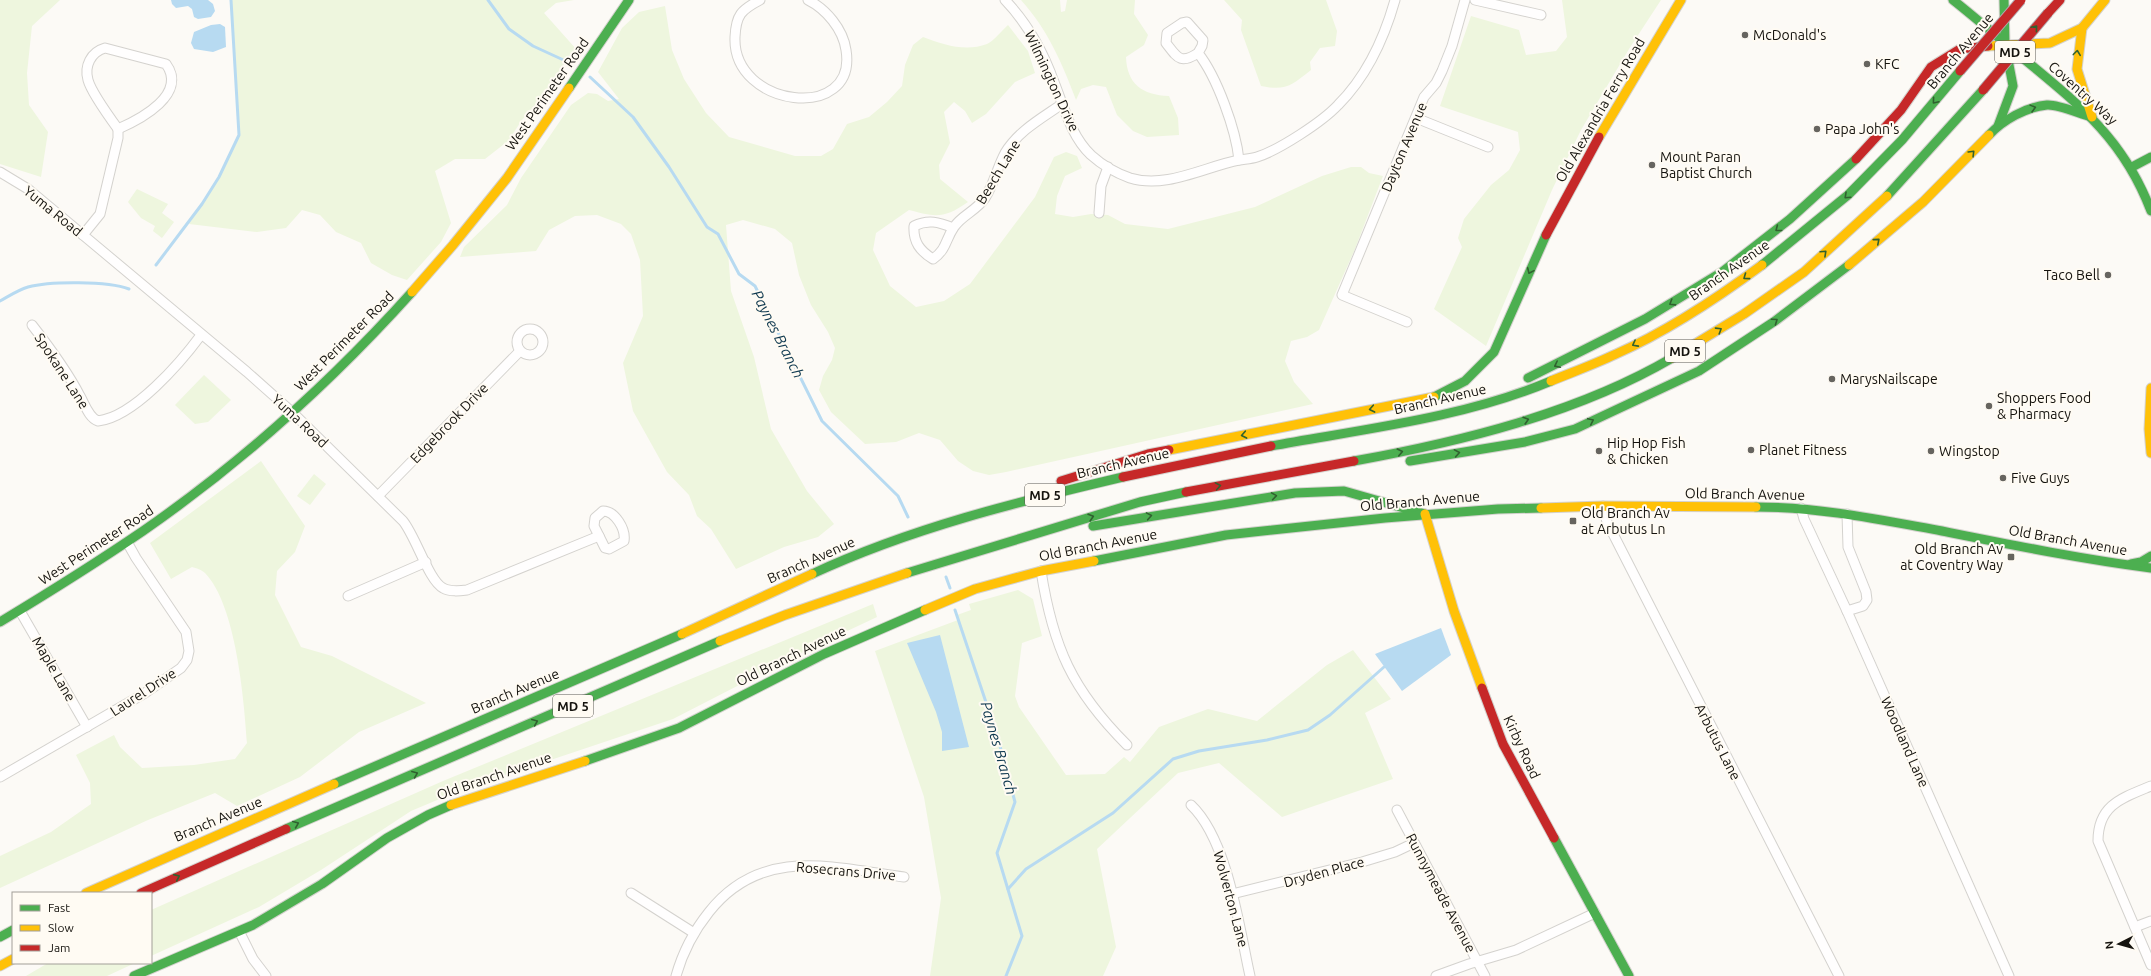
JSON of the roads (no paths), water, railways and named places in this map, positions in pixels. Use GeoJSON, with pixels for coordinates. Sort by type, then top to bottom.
{"type":"FeatureCollection","features":[{"type":"Feature","properties":{"kind":"main road","name":"West Perimeter Road"},"geometry":{"type":"LineString","coordinates":[[0,622],[20,611],[127,542],[219,475],[292,412],[403,302],[471,223],[511,171],[629,0]]}},
{"type":"Feature","properties":{"kind":"main road","name":"Old Alexandria Ferry Road"},"geometry":{"type":"LineString","coordinates":[[924,529],[998,500],[1148,454],[1434,397],[1465,381],[1494,352],[1546,235],[1609,117],[1682,0]]}},
{"type":"Feature","properties":{"kind":"main road","name":"Coventry Way"},"geometry":{"type":"LineString","coordinates":[[1953,0],[2092,117],[2116,143],[2132,167],[2144,190],[2151,211]]}},
{"type":"Feature","properties":{"kind":"main road"},"geometry":{"type":"LineString","coordinates":[[1998,126],[2013,86],[2005,44],[2004,0]]}},
{"type":"Feature","properties":{"kind":"main road","name":"Branch Avenue"},"geometry":{"type":"LineString","coordinates":[[88,892],[163,858],[674,638],[838,562],[924,529],[1005,505],[1138,473],[1232,453],[1456,411],[1518,395],[1617,354],[1679,321],[1724,294],[1784,249],[1848,195],[1902,140],[2021,0]]}},
{"type":"Feature","properties":{"kind":"main road","name":"MD 5"},"geometry":{"type":"LineString","coordinates":[[143,892],[274,834],[785,615],[881,581],[1140,502],[1393,454],[1450,441],[1552,412],[1607,389],[1682,352],[1744,314],[1804,272],[1894,190],[2060,0]]}},
{"type":"Feature","properties":{"kind":"main road"},"geometry":{"type":"LineString","coordinates":[[1456,411],[1517,383],[1646,319],[1722,272],[1790,219],[1850,165],[1901,110],[1931,67],[1960,49],[2005,44],[2050,43],[2082,28],[2105,0]]}},
{"type":"Feature","properties":{"kind":"main road"},"geometry":{"type":"LineString","coordinates":[[2082,28],[2077,69],[2092,117]]}},
{"type":"Feature","properties":{"kind":"main road"},"geometry":{"type":"LineString","coordinates":[[1307,470],[1414,461],[1525,442],[1575,429],[1700,371],[1775,321],[1850,265],[1923,202],[1998,126],[2029,109],[2048,105],[2092,117]]}},
{"type":"Feature","properties":{"kind":"main road"},"geometry":{"type":"LineString","coordinates":[[2132,167],[2151,157]]}},
{"type":"Feature","properties":{"kind":"main road"},"geometry":{"type":"LineString","coordinates":[[2151,388],[2149,429],[2151,453]]}},
{"type":"Feature","properties":{"kind":"main road"},"geometry":{"type":"LineString","coordinates":[[1014,541],[1148,516],[1295,493],[1344,491],[1425,514]]}},
{"type":"Feature","properties":{"kind":"main road","name":"Old Branch Avenue"},"geometry":{"type":"LineString","coordinates":[[134,976],[253,925],[301,897],[387,838],[441,809],[467,798],[628,747],[679,728],[795,668],[893,623],[975,589],[1041,571],[1226,535],[1425,514],[1498,509],[1603,506],[1801,508],[1847,514],[2127,565],[2151,568]]}},
{"type":"Feature","properties":{"kind":"main road","name":"Kirby Road"},"geometry":{"type":"LineString","coordinates":[[1425,514],[1454,611],[1502,741],[1629,976]]}},
{"type":"Feature","properties":{"kind":"main road"},"geometry":{"type":"LineString","coordinates":[[2127,565],[2141,562],[2151,556]]}},
{"type":"Feature","properties":{"kind":"main road"},"geometry":{"type":"LineString","coordinates":[[0,937],[12,931]]}},
{"type":"Feature","properties":{"kind":"main road"},"geometry":{"type":"LineString","coordinates":[[0,966],[12,960]]}},
{"type":"Feature","properties":{"kind":"street"},"geometry":{"type":"LineString","coordinates":[[760,0],[739,14],[736,25],[735,40],[739,59],[746,72],[758,85],[774,94],[790,98],[812,97],[830,91],[841,81],[846,69],[845,46],[839,32],[819,2],[808,0]]}},
{"type":"Feature","properties":{"kind":"street","name":"Wilmington Drive"},"geometry":{"type":"LineString","coordinates":[[1005,0],[1027,25],[1037,42],[1071,126],[1083,146],[1091,155],[1108,167],[1130,178],[1159,180],[1182,176],[1239,160],[1257,157],[1314,125],[1338,106],[1356,85],[1371,62],[1396,0]]}},
{"type":"Feature","properties":{"kind":"street","name":"Dayton Avenue"},"geometry":{"type":"LineString","coordinates":[[1408,322],[1342,295],[1424,98],[1436,83],[1445,64],[1465,0]]}},
{"type":"Feature","properties":{"kind":"street"},"geometry":{"type":"LineString","coordinates":[[1475,0],[1541,15]]}},
{"type":"Feature","properties":{"kind":"street"},"geometry":{"type":"LineString","coordinates":[[83,235],[100,214],[118,138],[118,129],[88,82],[87,72],[91,55],[97,50],[105,48],[166,64],[173,79],[170,92],[161,102],[132,123],[118,129]]}},
{"type":"Feature","properties":{"kind":"street"},"geometry":{"type":"LineString","coordinates":[[1198,53],[1206,63],[1221,96],[1239,160]]}},
{"type":"Feature","properties":{"kind":"street","name":"Beech Lane"},"geometry":{"type":"LineString","coordinates":[[954,228],[938,222],[923,221],[914,226],[913,237],[922,252],[933,259],[942,252],[954,228],[978,207],[986,196],[1005,153],[1012,143],[1033,124],[1062,104]]}},
{"type":"Feature","properties":{"kind":"street"},"geometry":{"type":"LineString","coordinates":[[1416,118],[1488,147]]}},
{"type":"Feature","properties":{"kind":"street"},"geometry":{"type":"LineString","coordinates":[[1099,213],[1101,186],[1108,167]]}},
{"type":"Feature","properties":{"kind":"street","name":"Yuma Road"},"geometry":{"type":"LineString","coordinates":[[0,172],[28,189],[292,412],[410,529],[432,576],[442,588],[452,591],[467,590],[599,536]]}},
{"type":"Feature","properties":{"kind":"street","name":"Spokane Lane"},"geometry":{"type":"LineString","coordinates":[[32,326],[48,346],[74,385],[90,415],[98,421],[104,420],[118,413],[160,383],[186,356],[201,335]]}},
{"type":"Feature","properties":{"kind":"street","name":"Edgebrook Drive"},"geometry":{"type":"LineString","coordinates":[[378,496],[520,350]]}},
{"type":"Feature","properties":{"kind":"street","name":"Arbutus Lane"},"geometry":{"type":"LineString","coordinates":[[1603,506],[1611,529],[1839,976]]}},
{"type":"Feature","properties":{"kind":"street","name":"Woodland Lane"},"geometry":{"type":"LineString","coordinates":[[1801,508],[1804,519],[1847,611],[2009,976]]}},
{"type":"Feature","properties":{"kind":"street"},"geometry":{"type":"LineString","coordinates":[[1847,514],[1848,547],[1866,592],[1867,600],[1863,606],[1847,611]]}},
{"type":"Feature","properties":{"kind":"street","name":"Laurel Drive"},"geometry":{"type":"LineString","coordinates":[[0,777],[145,693],[181,668],[187,660],[189,651],[186,632],[136,558],[127,542]]}},
{"type":"Feature","properties":{"kind":"street"},"geometry":{"type":"LineString","coordinates":[[348,596],[426,562]]}},
{"type":"Feature","properties":{"kind":"street"},"geometry":{"type":"LineString","coordinates":[[1041,571],[1048,612],[1066,664],[1096,711],[1128,745]]}},
{"type":"Feature","properties":{"kind":"street","name":"Maple Lane"},"geometry":{"type":"LineString","coordinates":[[20,611],[87,727]]}},
{"type":"Feature","properties":{"kind":"street"},"geometry":{"type":"LineString","coordinates":[[2151,786],[2113,804],[2106,810],[2098,828],[2100,851],[2151,965]]}},
{"type":"Feature","properties":{"kind":"street","name":"Wolverton Lane"},"geometry":{"type":"LineString","coordinates":[[1191,805],[1207,824],[1213,836],[1232,894],[1250,976]]}},
{"type":"Feature","properties":{"kind":"street","name":"Runnymeade Avenue"},"geometry":{"type":"LineString","coordinates":[[1397,810],[1486,976]]}},
{"type":"Feature","properties":{"kind":"street","name":"Dryden Place"},"geometry":{"type":"LineString","coordinates":[[1232,894],[1356,864],[1395,852],[1414,843]]}},
{"type":"Feature","properties":{"kind":"street","name":"Rosecrans Drive"},"geometry":{"type":"LineString","coordinates":[[676,976],[683,953],[694,933],[712,908],[730,890],[748,877],[766,870],[788,866],[821,866],[904,877]]}},
{"type":"Feature","properties":{"kind":"street"},"geometry":{"type":"LineString","coordinates":[[631,893],[694,933]]}},
{"type":"Feature","properties":{"kind":"street"},"geometry":{"type":"LineString","coordinates":[[1436,976],[1516,950],[1595,912]]}},
{"type":"Feature","properties":{"kind":"street"},"geometry":{"type":"LineString","coordinates":[[2135,927],[2151,921]]}},
{"type":"Feature","properties":{"kind":"street"},"geometry":{"type":"LineString","coordinates":[[239,931],[253,959],[266,976]]}},
{"type":"Feature","properties":{"kind":"water"},"geometry":{"type":"Polygon","coordinates":[[[171,0],[208,0],[213,4],[215,11],[211,17],[198,19],[194,17],[192,9],[188,6],[176,8],[172,4],[171,0]]]}},
{"type":"Feature","properties":{"kind":"water"},"geometry":{"type":"Polygon","coordinates":[[[220,24],[225,27],[226,47],[213,52],[194,49],[191,43],[194,32],[211,25],[220,24]]]}},
{"type":"Feature","properties":{"kind":"water"},"geometry":{"type":"Polygon","coordinates":[[[1441,628],[1451,655],[1402,691],[1375,654],[1441,628]]]}},
{"type":"Feature","properties":{"kind":"water"},"geometry":{"type":"Polygon","coordinates":[[[940,635],[969,747],[942,751],[942,732],[936,712],[907,643],[940,635]]]}},
{"type":"Feature","properties":{"kind":"waterway"},"geometry":{"type":"LineString","coordinates":[[156,265],[202,204],[219,177],[239,135],[231,0]]}},
{"type":"Feature","properties":{"kind":"waterway","name":"Paynes Branch"},"geometry":{"type":"LineString","coordinates":[[488,0],[509,29],[533,46],[570,63]]}},
{"type":"Feature","properties":{"kind":"waterway","name":"Paynes Branch"},"geometry":{"type":"LineString","coordinates":[[590,77],[633,117],[669,167],[707,227],[718,234],[739,274],[755,286],[822,421],[898,496],[908,517]]}},
{"type":"Feature","properties":{"kind":"waterway"},"geometry":{"type":"LineString","coordinates":[[0,301],[24,288],[38,285],[94,283],[120,286],[129,289]]}},
{"type":"Feature","properties":{"kind":"waterway","name":"Paynes Branch"},"geometry":{"type":"LineString","coordinates":[[946,577],[950,588]]}},
{"type":"Feature","properties":{"kind":"waterway","name":"Paynes Branch"},"geometry":{"type":"LineString","coordinates":[[955,610],[997,735],[1015,802],[997,853],[1022,936],[1006,976]]}},
{"type":"Feature","properties":{"kind":"waterway"},"geometry":{"type":"LineString","coordinates":[[1008,889],[1026,869],[1113,813],[1173,759],[1199,751],[1267,740],[1308,730],[1330,715],[1384,667]]}},
{"type":"Feature","properties":{"kind":"place","name":"McDonald's"},"geometry":{"type":"Point","coordinates":[1745,35]}},
{"type":"Feature","properties":{"kind":"place","name":"KFC"},"geometry":{"type":"Point","coordinates":[1867,64]}},
{"type":"Feature","properties":{"kind":"place","name":"Papa John's"},"geometry":{"type":"Point","coordinates":[1817,129]}},
{"type":"Feature","properties":{"kind":"place","name":"Mount Paran Baptist Church"},"geometry":{"type":"Point","coordinates":[1652,165]}},
{"type":"Feature","properties":{"kind":"place","name":"Taco Bell"},"geometry":{"type":"Point","coordinates":[2108,275]}},
{"type":"Feature","properties":{"kind":"place","name":"MarysNailscape"},"geometry":{"type":"Point","coordinates":[1832,379]}},
{"type":"Feature","properties":{"kind":"place","name":"Shoppers Food & Pharmacy"},"geometry":{"type":"Point","coordinates":[1989,406]}},
{"type":"Feature","properties":{"kind":"place","name":"Planet Fitness"},"geometry":{"type":"Point","coordinates":[1751,450]}},
{"type":"Feature","properties":{"kind":"place","name":"Hip Hop Fish & Chicken"},"geometry":{"type":"Point","coordinates":[1599,451]}},
{"type":"Feature","properties":{"kind":"place","name":"Wingstop"},"geometry":{"type":"Point","coordinates":[1931,451]}},
{"type":"Feature","properties":{"kind":"place","name":"Five Guys"},"geometry":{"type":"Point","coordinates":[2003,478]}},
{"type":"Feature","properties":{"kind":"place","name":"Old Branch Av at Arbutus Ln"},"geometry":{"type":"Point","coordinates":[1573,521]}},
{"type":"Feature","properties":{"kind":"place","name":"Old Branch Av at Coventry Way"},"geometry":{"type":"Point","coordinates":[2011,557]}}]}
